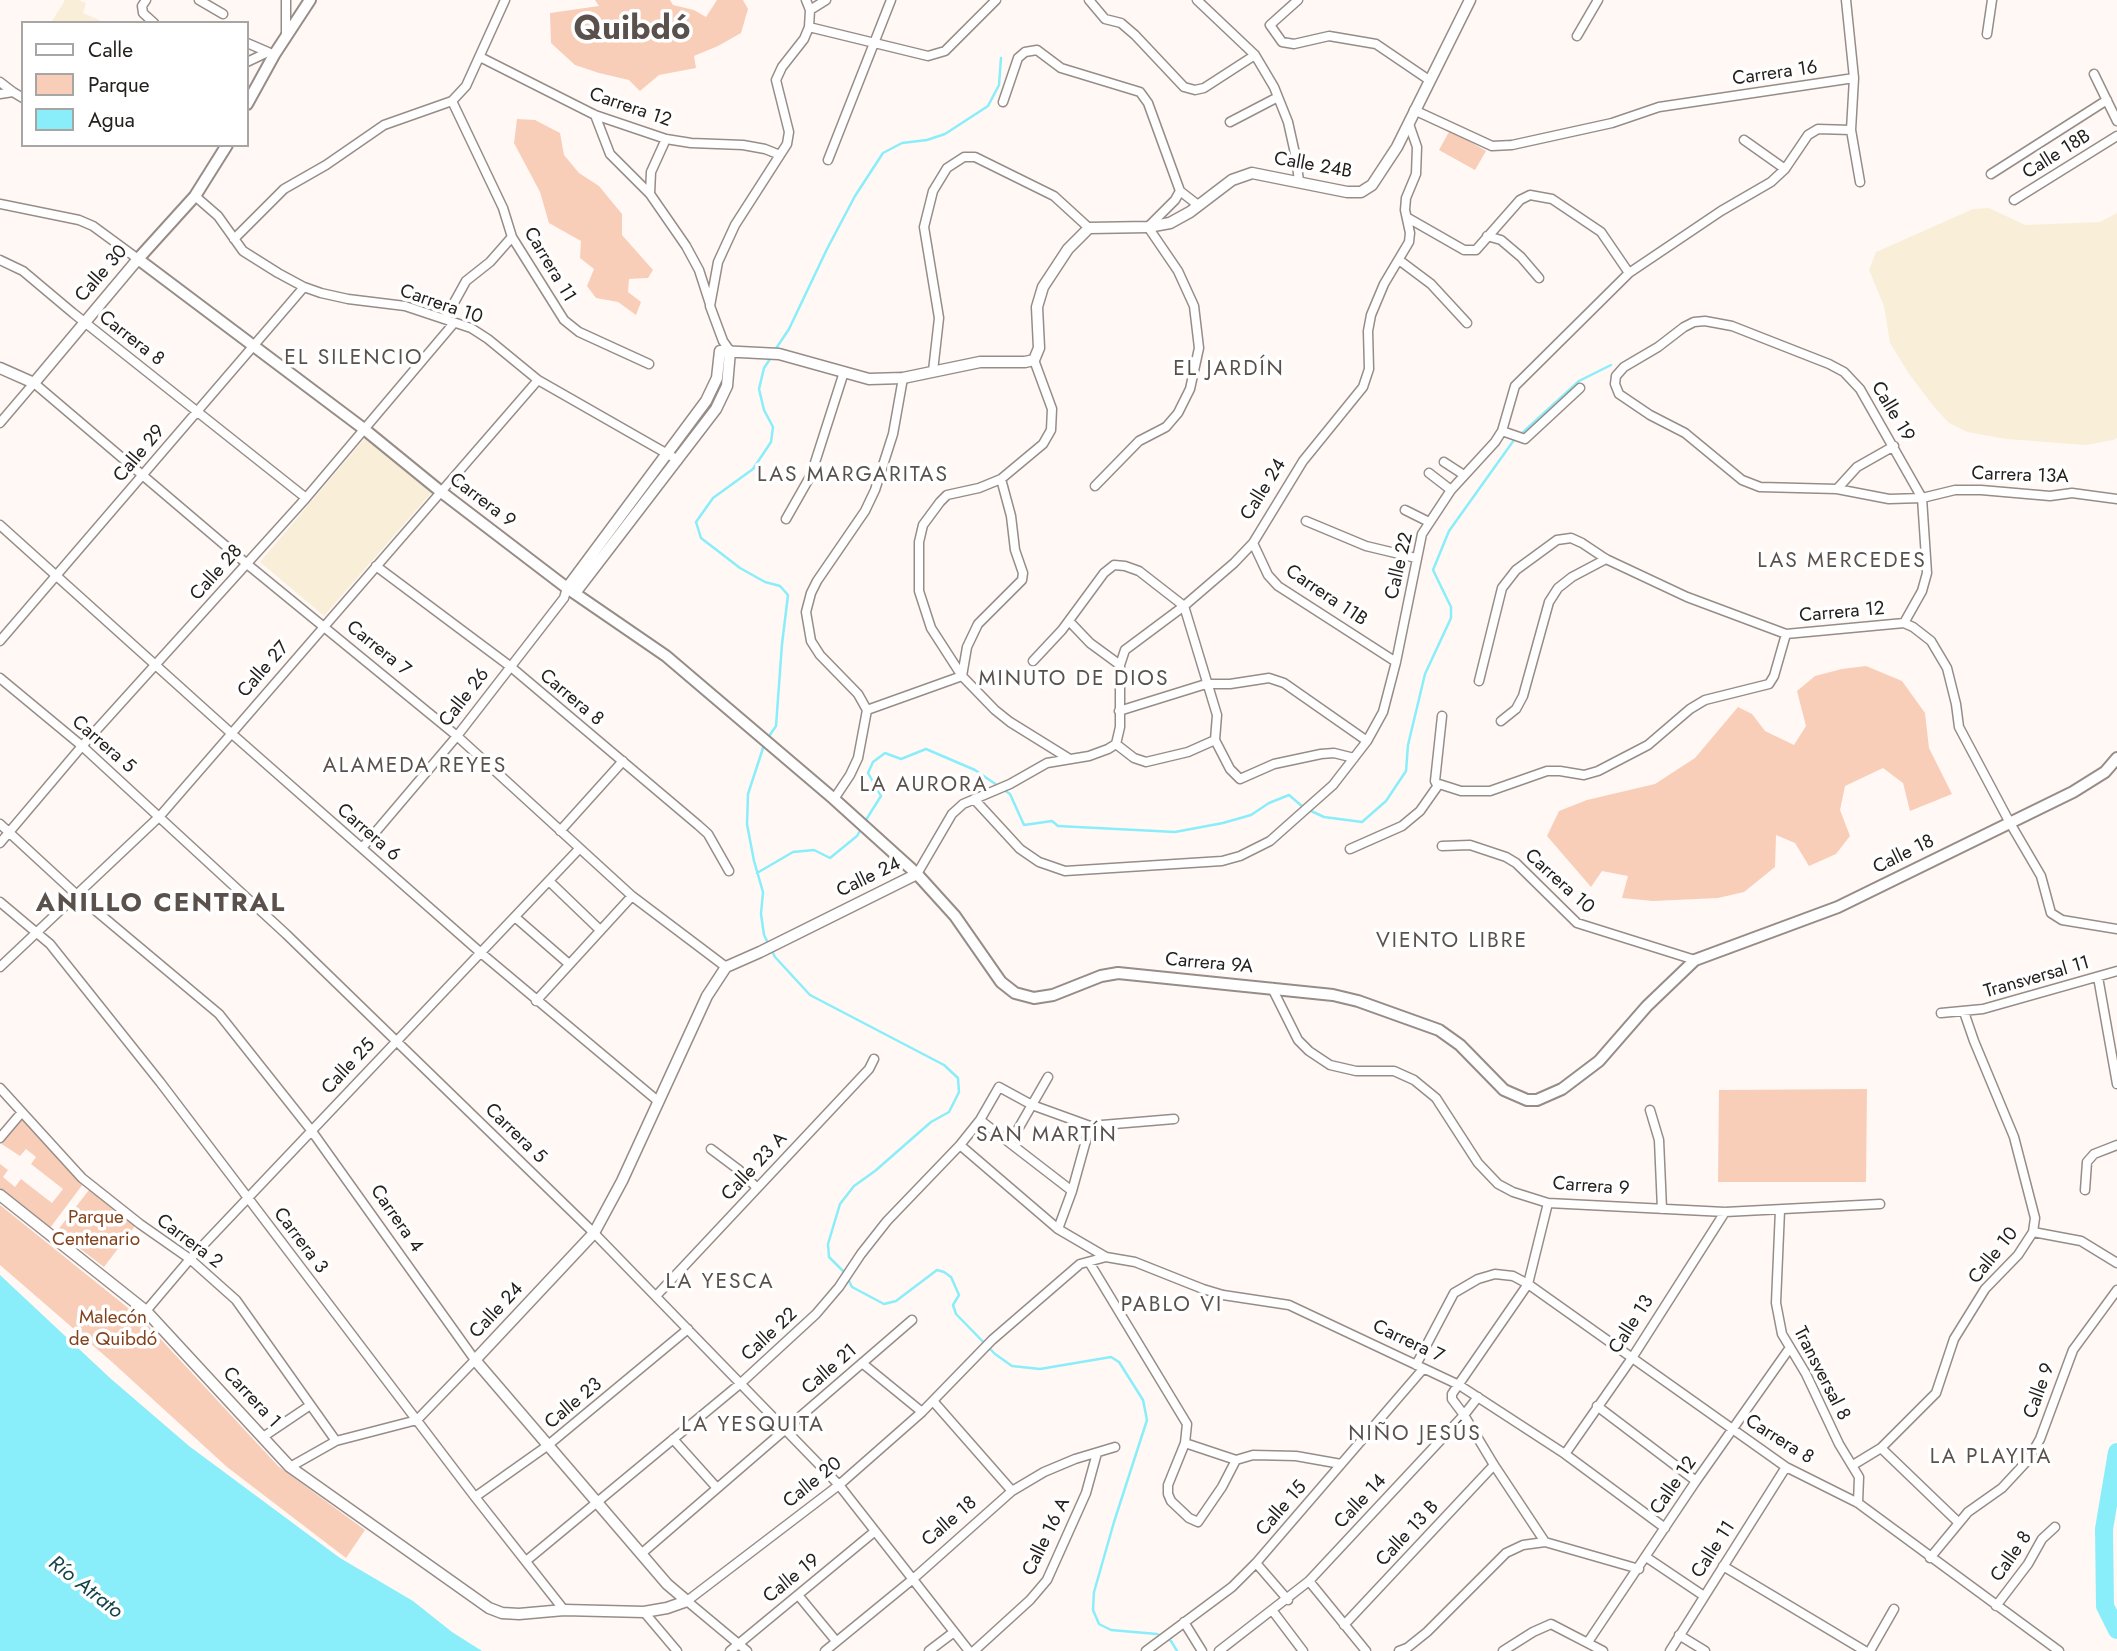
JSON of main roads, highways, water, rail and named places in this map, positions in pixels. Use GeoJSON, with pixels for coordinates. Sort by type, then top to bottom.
{"type":"FeatureCollection","features":[{"type":"Feature","properties":{"kind":"main road"},"geometry":{"type":"LineString","coordinates":[[248,96],[271,54],[310,0]]}},
{"type":"Feature","properties":{"kind":"main road","name":"Calle 30"},"geometry":{"type":"LineString","coordinates":[[138,259],[195,196],[226,147]]}},
{"type":"Feature","properties":{"kind":"main road","name":"Carrera 9"},"geometry":{"type":"LineString","coordinates":[[138,259],[364,429],[569,593],[666,656],[834,799],[917,874]]}},
{"type":"Feature","properties":{"kind":"main road","name":"Calle 18"},"geometry":{"type":"LineString","coordinates":[[1527,1100],[1547,1097],[1578,1080],[1599,1061],[1647,1006],[1695,960],[1838,907],[2073,792],[2105,772],[2117,758]]}},
{"type":"Feature","properties":{"kind":"main road","name":"Carrera 9A"},"geometry":{"type":"LineString","coordinates":[[917,874],[955,916],[1001,982],[1015,993],[1034,998],[1053,995],[1101,976],[1118,973],[1315,992],[1358,1001],[1439,1030],[1460,1045],[1504,1090],[1527,1100]]}},
{"type":"Feature","properties":{"kind":"water","name":"Río Atrato"},"geometry":{"type":"Polygon","coordinates":[[[0,1275],[110,1378],[189,1446],[340,1558],[413,1601],[452,1632],[482,1651],[0,1651],[0,1275]]]}},
{"type":"Feature","properties":{"kind":"waterway"},"geometry":{"type":"LineString","coordinates":[[775,350],[789,329],[855,196],[883,153],[902,143],[927,140],[945,134],[988,106],[999,85],[1001,58]]}},
{"type":"Feature","properties":{"kind":"waterway"},"geometry":{"type":"LineString","coordinates":[[767,739],[776,726],[788,595],[780,586],[765,582],[740,568],[701,538],[696,522],[713,498],[753,469],[771,442],[773,427],[764,410],[759,389],[764,368],[772,356]]}},
{"type":"Feature","properties":{"kind":"waterway"},"geometry":{"type":"LineString","coordinates":[[1520,435],[1579,381],[1611,365]]}},
{"type":"Feature","properties":{"kind":"waterway"},"geometry":{"type":"LineString","coordinates":[[1309,810],[1324,817],[1362,822],[1386,801],[1406,771],[1408,745],[1425,674],[1451,618],[1451,607],[1433,570],[1449,531],[1514,440]]}},
{"type":"Feature","properties":{"kind":"waterway"},"geometry":{"type":"LineString","coordinates":[[764,745],[748,794],[747,824],[763,892],[761,914],[764,935],[775,957],[810,995],[944,1065],[958,1078],[959,1092],[949,1112],[931,1122],[854,1186],[840,1204],[828,1244],[829,1257],[845,1273]]}},
{"type":"Feature","properties":{"kind":"waterway"},"geometry":{"type":"LineString","coordinates":[[864,823],[881,796],[868,773],[873,762],[885,753],[901,759],[926,749],[975,770],[1010,794],[1024,825],[1052,821],[1058,826],[1175,832],[1251,815],[1269,803],[1289,795],[1303,807]]}},
{"type":"Feature","properties":{"kind":"waterway"},"geometry":{"type":"LineString","coordinates":[[757,873],[793,852],[814,850],[830,858],[857,836],[861,829]]}},
{"type":"Feature","properties":{"kind":"waterway"},"geometry":{"type":"LineString","coordinates":[[848,1279],[852,1287],[884,1304],[896,1301],[937,1270],[944,1272],[951,1277],[959,1295],[953,1305],[956,1314],[995,1354],[1012,1366],[1040,1369],[1111,1357],[1119,1362],[1143,1400],[1147,1420],[1094,1592],[1093,1610],[1099,1624],[1111,1630],[1157,1634],[1171,1641],[1177,1651]]}},
{"type":"Feature","properties":{"kind":"waterway"},"geometry":{"type":"LineString","coordinates":[[2117,1452],[2104,1529],[2105,1606],[2117,1630]]}},
{"type":"Feature","properties":{"kind":"district","name":"Quibdó"},"geometry":{"type":"Point","coordinates":[632,31]}},
{"type":"Feature","properties":{"kind":"district","name":"EL SILENCIO"},"geometry":{"type":"Point","coordinates":[354,359]}},
{"type":"Feature","properties":{"kind":"district","name":"EL JARDÍN"},"geometry":{"type":"Point","coordinates":[1229,370]}},
{"type":"Feature","properties":{"kind":"district","name":"LAS MARGARITAS"},"geometry":{"type":"Point","coordinates":[853,476]}},
{"type":"Feature","properties":{"kind":"district","name":"LAS MERCEDES"},"geometry":{"type":"Point","coordinates":[1842,562]}},
{"type":"Feature","properties":{"kind":"district","name":"MINUTO DE DIOS"},"geometry":{"type":"Point","coordinates":[1074,680]}},
{"type":"Feature","properties":{"kind":"district","name":"ALAMEDA REYES"},"geometry":{"type":"Point","coordinates":[415,767]}},
{"type":"Feature","properties":{"kind":"district","name":"LA AURORA"},"geometry":{"type":"Point","coordinates":[924,786]}},
{"type":"Feature","properties":{"kind":"district","name":"ANILLO CENTRAL"},"geometry":{"type":"Point","coordinates":[161,905]}},
{"type":"Feature","properties":{"kind":"district","name":"VIENTO LIBRE"},"geometry":{"type":"Point","coordinates":[1452,942]}},
{"type":"Feature","properties":{"kind":"district","name":"SAN MARTÍN"},"geometry":{"type":"Point","coordinates":[1047,1136]}},
{"type":"Feature","properties":{"kind":"district","name":"LA YESCA"},"geometry":{"type":"Point","coordinates":[720,1283]}},
{"type":"Feature","properties":{"kind":"district","name":"PABLO VI"},"geometry":{"type":"Point","coordinates":[1172,1306]}},
{"type":"Feature","properties":{"kind":"district","name":"LA YESQUITA"},"geometry":{"type":"Point","coordinates":[753,1426]}},
{"type":"Feature","properties":{"kind":"district","name":"NIÑO JESÚS"},"geometry":{"type":"Point","coordinates":[1415,1435]}},
{"type":"Feature","properties":{"kind":"district","name":"LA PLAYITA"},"geometry":{"type":"Point","coordinates":[1991,1458]}},
{"type":"Feature","properties":{"kind":"park label","name":"Parque Centenario"},"geometry":{"type":"Point","coordinates":[96,1229]}},
{"type":"Feature","properties":{"kind":"park label","name":"Malecón de Quibdó"},"geometry":{"type":"Point","coordinates":[113,1329]}}]}
